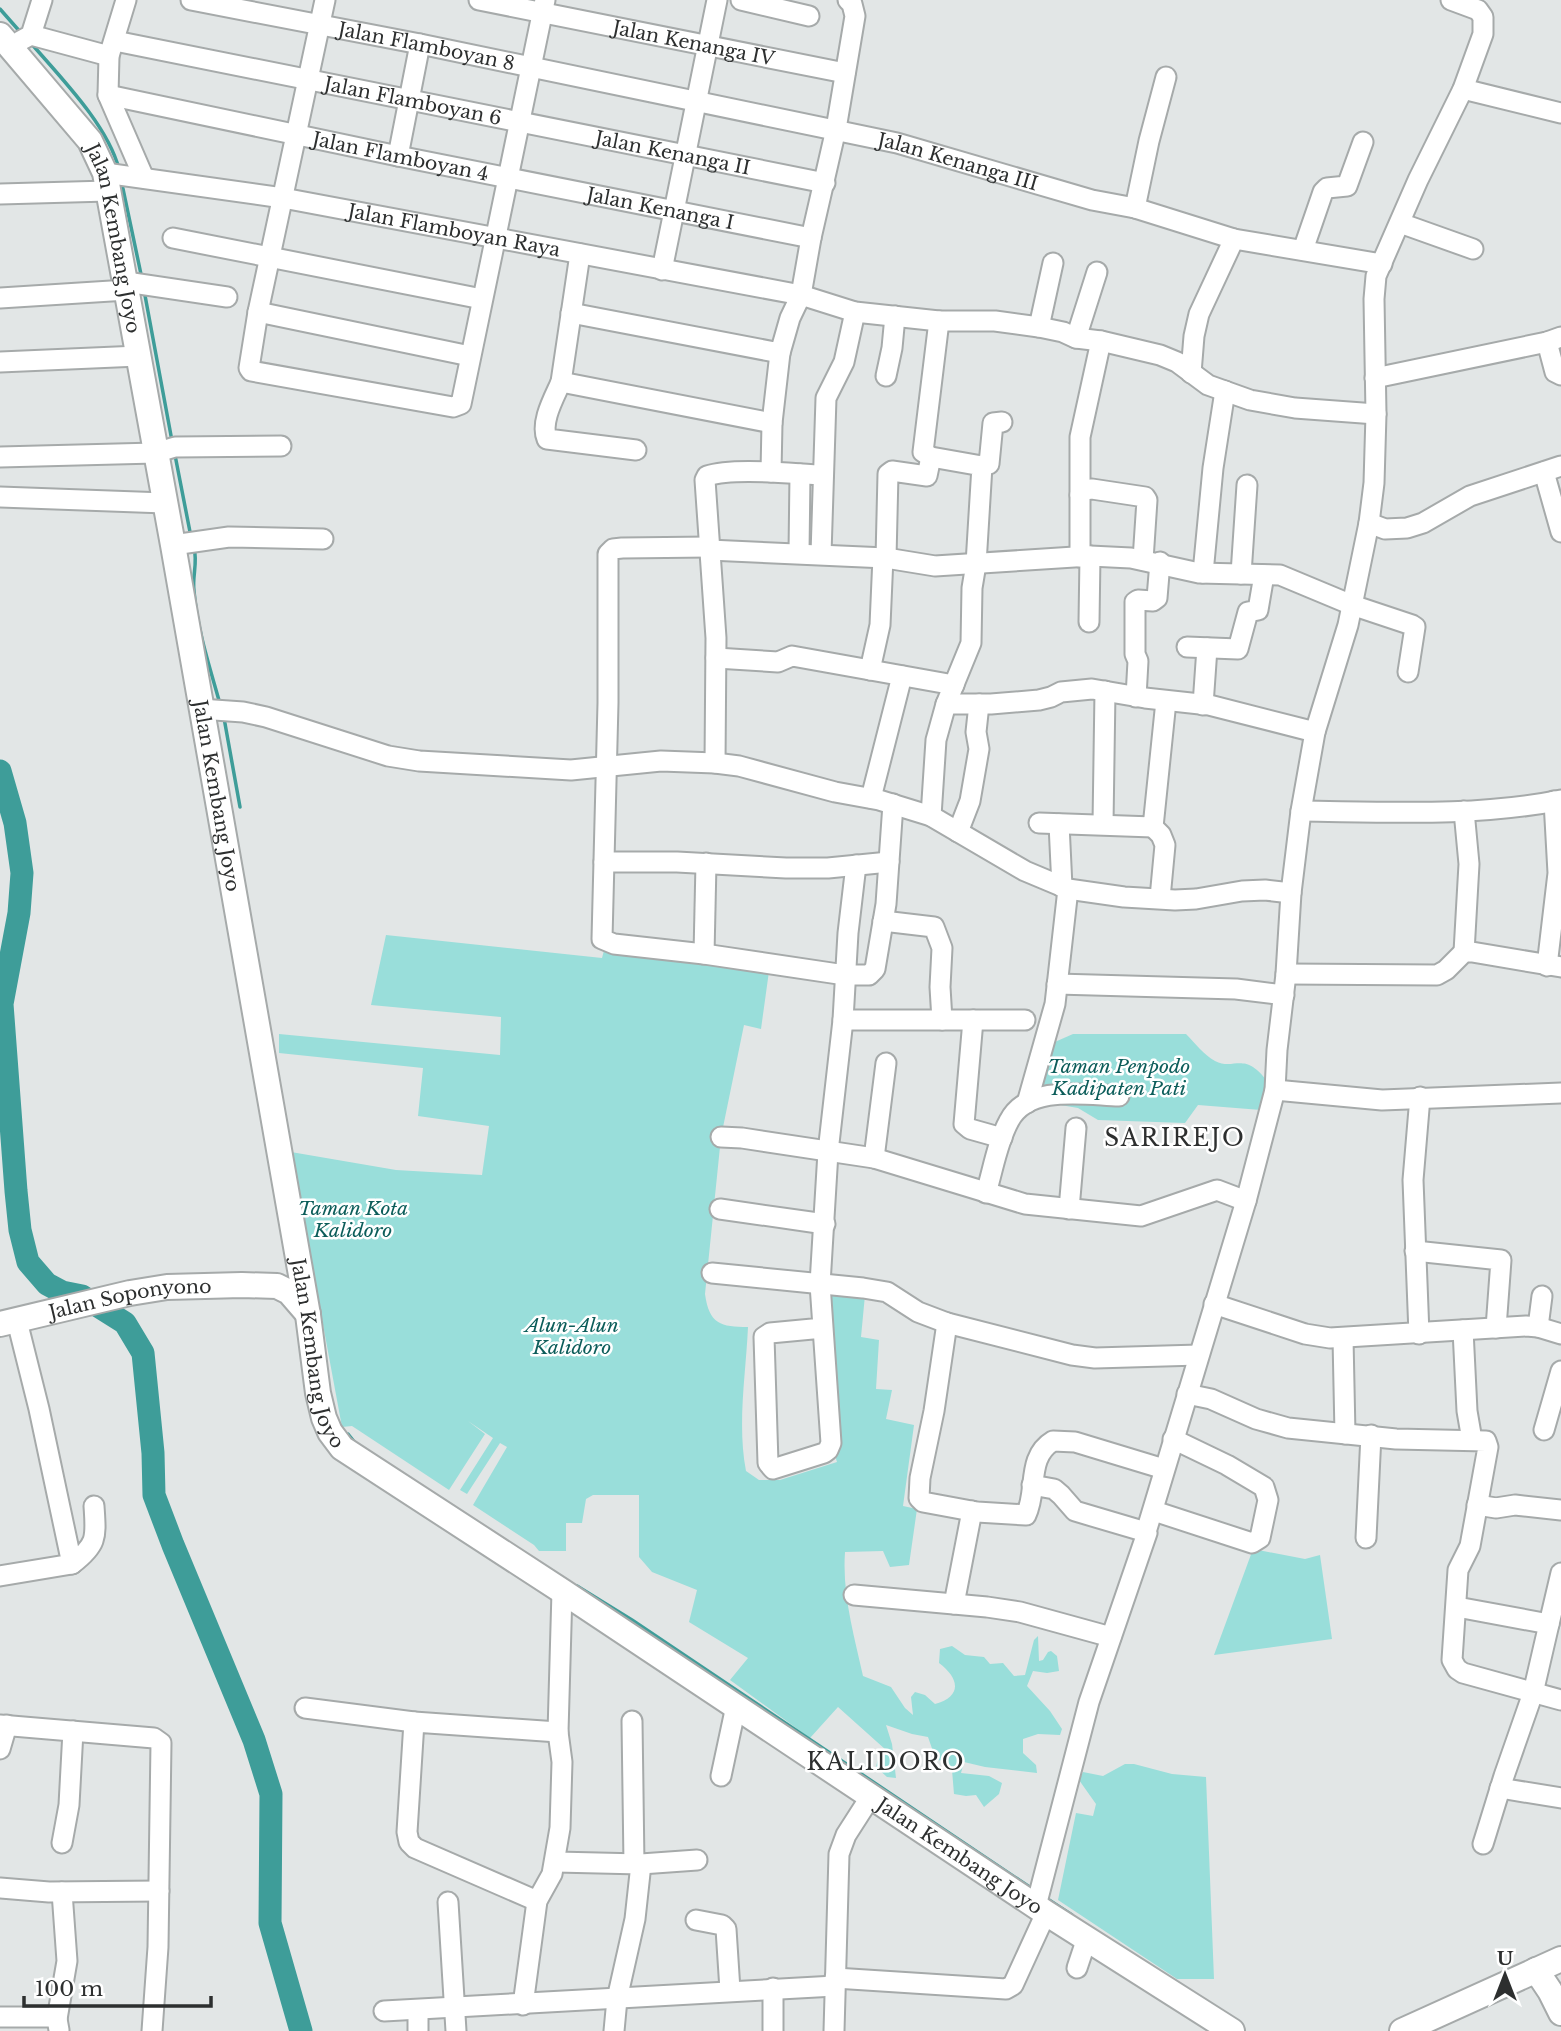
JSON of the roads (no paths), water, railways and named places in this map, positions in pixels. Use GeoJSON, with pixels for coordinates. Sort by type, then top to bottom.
{"type":"FeatureCollection","features":[{"type":"Feature","properties":{"kind":"main road","name":"Jalan Kembang Joyo"},"geometry":{"type":"LineString","coordinates":[[14,39],[90,141],[107,182],[308,1315],[318,1393],[330,1432],[342,1448],[871,1796],[1040,1901],[1087,1938],[1229,2030]]}},
{"type":"Feature","properties":{"kind":"main road"},"geometry":{"type":"LineString","coordinates":[[261,1284],[279,1278],[287,1270],[294,1240]]}},
{"type":"Feature","properties":{"kind":"main road"},"geometry":{"type":"LineString","coordinates":[[261,1284],[276,1286],[289,1293],[308,1315]]}},
{"type":"Feature","properties":{"kind":"main road","name":"Jalan Soponyono"},"geometry":{"type":"LineString","coordinates":[[8,1322],[167,1287],[261,1284]]}},
{"type":"Feature","properties":{"kind":"main road"},"geometry":{"type":"LineString","coordinates":[[1402,2031],[1561,1959]]}},
{"type":"Feature","properties":{"kind":"main road"},"geometry":{"type":"LineString","coordinates":[[1536,1970],[1561,2013]]}},
{"type":"Feature","properties":{"kind":"street"},"geometry":{"type":"LineString","coordinates":[[14,39],[42,0]]}},
{"type":"Feature","properties":{"kind":"street"},"geometry":{"type":"LineString","coordinates":[[126,0],[112,48],[108,95],[144,178]]}},
{"type":"Feature","properties":{"kind":"street","name":"Jalan Flamboyan 8"},"geometry":{"type":"LineString","coordinates":[[191,0],[319,23],[532,67]]}},
{"type":"Feature","properties":{"kind":"street"},"geometry":{"type":"LineString","coordinates":[[325,0],[249,365],[251,371],[453,407],[461,404],[544,6]]}},
{"type":"Feature","properties":{"kind":"street","name":"Jalan Kenanga IV"},"geometry":{"type":"LineString","coordinates":[[479,0],[544,6],[707,47],[845,73]]}},
{"type":"Feature","properties":{"kind":"street"},"geometry":{"type":"LineString","coordinates":[[662,270],[717,0]]}},
{"type":"Feature","properties":{"kind":"street"},"geometry":{"type":"LineString","coordinates":[[741,0],[809,16]]}},
{"type":"Feature","properties":{"kind":"street"},"geometry":{"type":"LineString","coordinates":[[771,472],[772,423],[780,353],[790,318],[801,295],[836,129],[855,16],[848,0]]}},
{"type":"Feature","properties":{"kind":"street"},"geometry":{"type":"LineString","coordinates":[[384,2011],[617,1999],[835,1982],[1006,1989],[1013,1985],[1040,1901],[1072,1763],[1147,1533],[1246,1201],[1275,1090],[1291,893],[1301,811],[1315,732],[1352,605],[1369,523],[1374,482],[1374,299],[1377,276],[1463,89],[1481,43],[1484,26],[1478,10],[1451,0]]}},
{"type":"Feature","properties":{"kind":"street","name":"Jalan Flamboyan 6"},"geometry":{"type":"LineString","coordinates":[[14,39],[112,48],[308,78],[520,121]]}},
{"type":"Feature","properties":{"kind":"street"},"geometry":{"type":"LineString","coordinates":[[398,156],[420,44]]}},
{"type":"Feature","properties":{"kind":"street","name":"Jalan Kenanga III"},"geometry":{"type":"LineString","coordinates":[[532,67],[898,143],[1092,200],[1135,208],[1234,239],[1382,264]]}},
{"type":"Feature","properties":{"kind":"street"},"geometry":{"type":"LineString","coordinates":[[1135,208],[1149,141],[1167,77]]}},
{"type":"Feature","properties":{"kind":"street"},"geometry":{"type":"LineString","coordinates":[[1463,89],[1561,113]]}},
{"type":"Feature","properties":{"kind":"street","name":"Jalan Flamboyan 4"},"geometry":{"type":"LineString","coordinates":[[108,95],[508,177]]}},
{"type":"Feature","properties":{"kind":"street","name":"Jalan Kenanga II"},"geometry":{"type":"LineString","coordinates":[[520,121],[825,183]]}},
{"type":"Feature","properties":{"kind":"street"},"geometry":{"type":"LineString","coordinates":[[1303,250],[1326,188],[1347,186],[1363,142]]}},
{"type":"Feature","properties":{"kind":"street","name":"Jalan Kenanga I"},"geometry":{"type":"LineString","coordinates":[[508,177],[811,238]]}},
{"type":"Feature","properties":{"kind":"street","name":"Jalan Flamboyan Raya"},"geometry":{"type":"LineString","coordinates":[[0,194],[144,178],[283,198],[801,295],[855,312],[939,321],[995,321],[1040,327],[1076,338],[1160,355],[1177,362],[1208,384],[1270,405],[1376,414]]}},
{"type":"Feature","properties":{"kind":"street"},"geometry":{"type":"LineString","coordinates":[[1400,223],[1474,249]]}},
{"type":"Feature","properties":{"kind":"street"},"geometry":{"type":"LineString","coordinates":[[173,238],[482,299]]}},
{"type":"Feature","properties":{"kind":"street"},"geometry":{"type":"LineString","coordinates":[[1191,373],[1199,314],[1234,239]]}},
{"type":"Feature","properties":{"kind":"street"},"geometry":{"type":"LineString","coordinates":[[580,254],[561,382],[550,406],[545,432],[547,439],[636,450]]}},
{"type":"Feature","properties":{"kind":"street"},"geometry":{"type":"LineString","coordinates":[[1040,327],[1053,262]]}},
{"type":"Feature","properties":{"kind":"street"},"geometry":{"type":"LineString","coordinates":[[1076,338],[1097,272]]}},
{"type":"Feature","properties":{"kind":"street"},"geometry":{"type":"LineString","coordinates":[[0,298],[127,286],[227,297]]}},
{"type":"Feature","properties":{"kind":"street"},"geometry":{"type":"LineString","coordinates":[[258,312],[470,356]]}},
{"type":"Feature","properties":{"kind":"street"},"geometry":{"type":"LineString","coordinates":[[821,554],[826,398],[842,369],[855,312]]}},
{"type":"Feature","properties":{"kind":"street"},"geometry":{"type":"LineString","coordinates":[[571,313],[780,353]]}},
{"type":"Feature","properties":{"kind":"street"},"geometry":{"type":"LineString","coordinates":[[886,376],[895,316]]}},
{"type":"Feature","properties":{"kind":"street"},"geometry":{"type":"LineString","coordinates":[[939,321],[923,452],[931,457],[989,464],[993,423],[1002,422]]}},
{"type":"Feature","properties":{"kind":"street"},"geometry":{"type":"LineString","coordinates":[[1375,378],[1554,340],[1555,372],[1561,375]]}},
{"type":"Feature","properties":{"kind":"street"},"geometry":{"type":"LineString","coordinates":[[1089,622],[1080,495],[1080,437],[1101,341]]}},
{"type":"Feature","properties":{"kind":"street"},"geometry":{"type":"LineString","coordinates":[[0,362],[139,356]]}},
{"type":"Feature","properties":{"kind":"street"},"geometry":{"type":"LineString","coordinates":[[561,382],[772,423]]}},
{"type":"Feature","properties":{"kind":"street"},"geometry":{"type":"LineString","coordinates":[[1203,573],[1213,468],[1226,391]]}},
{"type":"Feature","properties":{"kind":"street"},"geometry":{"type":"LineString","coordinates":[[0,457],[155,453],[175,447],[281,446]]}},
{"type":"Feature","properties":{"kind":"street"},"geometry":{"type":"LineString","coordinates":[[870,670],[880,625],[888,474],[892,471],[927,476],[931,457]]}},
{"type":"Feature","properties":{"kind":"street"},"geometry":{"type":"LineString","coordinates":[[931,816],[936,740],[950,694],[971,643],[972,588],[976,565],[982,465]]}},
{"type":"Feature","properties":{"kind":"street"},"geometry":{"type":"LineString","coordinates":[[1369,523],[1385,529],[1407,528],[1423,523],[1470,496],[1552,469],[1561,532]]}},
{"type":"Feature","properties":{"kind":"street"},"geometry":{"type":"LineString","coordinates":[[715,763],[716,658],[704,484],[707,476],[771,472],[823,475]]}},
{"type":"Feature","properties":{"kind":"street"},"geometry":{"type":"LineString","coordinates":[[799,553],[800,474]]}},
{"type":"Feature","properties":{"kind":"street"},"geometry":{"type":"LineString","coordinates":[[1241,573],[1247,485]]}},
{"type":"Feature","properties":{"kind":"street"},"geometry":{"type":"LineString","coordinates":[[1080,495],[1084,490],[1092,489],[1145,497],[1147,500],[1157,598],[1153,601],[1135,602],[1135,654],[1138,662],[1136,697]]}},
{"type":"Feature","properties":{"kind":"street"},"geometry":{"type":"LineString","coordinates":[[0,497],[165,503]]}},
{"type":"Feature","properties":{"kind":"street"},"geometry":{"type":"LineString","coordinates":[[173,545],[229,537],[323,539]]}},
{"type":"Feature","properties":{"kind":"street"},"geometry":{"type":"LineString","coordinates":[[893,804],[883,921],[875,969],[869,975],[845,975],[614,944],[602,939],[609,649],[607,589],[610,550],[709,548],[885,558],[935,566],[1085,556],[1152,561],[1203,573],[1264,575],[1290,579],[1415,627],[1408,672]]}},
{"type":"Feature","properties":{"kind":"street"},"geometry":{"type":"LineString","coordinates":[[1187,647],[1238,649],[1248,612],[1258,610],[1264,575]]}},
{"type":"Feature","properties":{"kind":"street"},"geometry":{"type":"LineString","coordinates":[[1203,705],[1207,648]]}},
{"type":"Feature","properties":{"kind":"street"},"geometry":{"type":"LineString","coordinates":[[716,658],[778,662],[792,656],[902,676],[979,704],[1040,700],[1076,689],[1105,691],[1203,705],[1315,732]]}},
{"type":"Feature","properties":{"kind":"street"},"geometry":{"type":"LineString","coordinates":[[871,798],[902,676]]}},
{"type":"Feature","properties":{"kind":"street"},"geometry":{"type":"LineString","coordinates":[[1102,824],[1105,691]]}},
{"type":"Feature","properties":{"kind":"street"},"geometry":{"type":"LineString","coordinates":[[1153,827],[1166,701]]}},
{"type":"Feature","properties":{"kind":"street"},"geometry":{"type":"LineString","coordinates":[[958,832],[970,801],[979,749],[976,732],[979,704]]}},
{"type":"Feature","properties":{"kind":"street"},"geometry":{"type":"LineString","coordinates":[[200,709],[243,712],[266,717],[388,756],[460,765],[570,770],[661,761],[739,766],[835,792],[871,798],[931,816],[1025,871],[1065,888],[1124,897],[1185,900],[1230,892],[1265,890],[1291,893]]}},
{"type":"Feature","properties":{"kind":"street"},"geometry":{"type":"LineString","coordinates":[[1301,811],[1464,811],[1520,808],[1558,800],[1559,846],[1554,966],[1464,952]]}},
{"type":"Feature","properties":{"kind":"street"},"geometry":{"type":"LineString","coordinates":[[1286,974],[1437,975],[1446,970],[1464,952],[1468,864],[1464,811]]}},
{"type":"Feature","properties":{"kind":"street"},"geometry":{"type":"LineString","coordinates":[[1039,823],[1153,827],[1161,835],[1165,845],[1160,898]]}},
{"type":"Feature","properties":{"kind":"street"},"geometry":{"type":"LineString","coordinates":[[1027,1103],[1055,1004],[1065,888],[1059,824]]}},
{"type":"Feature","properties":{"kind":"street"},"geometry":{"type":"LineString","coordinates":[[604,862],[706,863],[786,868],[889,862]]}},
{"type":"Feature","properties":{"kind":"street"},"geometry":{"type":"LineString","coordinates":[[704,954],[706,863]]}},
{"type":"Feature","properties":{"kind":"street"},"geometry":{"type":"LineString","coordinates":[[823,1328],[770,1333],[764,1337],[768,1463],[773,1469],[824,1453],[830,1447],[823,1328],[820,1284],[828,1152],[843,1020],[856,865]]}},
{"type":"Feature","properties":{"kind":"street"},"geometry":{"type":"LineString","coordinates":[[883,921],[934,927],[942,948],[942,1020]]}},
{"type":"Feature","properties":{"kind":"street"},"geometry":{"type":"LineString","coordinates":[[1057,984],[1236,989],[1284,995]]}},
{"type":"Feature","properties":{"kind":"street"},"geometry":{"type":"LineString","coordinates":[[843,1020],[1025,1020]]}},
{"type":"Feature","properties":{"kind":"street"},"geometry":{"type":"LineString","coordinates":[[973,1020],[964,1124],[970,1129],[1002,1138]]}},
{"type":"Feature","properties":{"kind":"street"},"geometry":{"type":"LineString","coordinates":[[874,1158],[886,1063]]}},
{"type":"Feature","properties":{"kind":"street"},"geometry":{"type":"LineString","coordinates":[[1275,1090],[1382,1100],[1561,1093]]}},
{"type":"Feature","properties":{"kind":"street"},"geometry":{"type":"LineString","coordinates":[[986,1193],[1010,1119],[1027,1103],[1046,1096],[1119,1096]]}},
{"type":"Feature","properties":{"kind":"street"},"geometry":{"type":"LineString","coordinates":[[1419,1334],[1413,1180],[1420,1097]]}},
{"type":"Feature","properties":{"kind":"street"},"geometry":{"type":"LineString","coordinates":[[1069,1209],[1076,1128]]}},
{"type":"Feature","properties":{"kind":"street"},"geometry":{"type":"LineString","coordinates":[[721,1137],[874,1158],[986,1193],[1025,1203],[1069,1209],[1141,1216],[1217,1190],[1246,1201]]}},
{"type":"Feature","properties":{"kind":"street"},"geometry":{"type":"LineString","coordinates":[[720,1209],[825,1224]]}},
{"type":"Feature","properties":{"kind":"street"},"geometry":{"type":"LineString","coordinates":[[1416,1251],[1501,1260],[1496,1328]]}},
{"type":"Feature","properties":{"kind":"street"},"geometry":{"type":"LineString","coordinates":[[712,1273],[887,1293],[918,1312],[947,1323],[1085,1357],[1199,1355]]}},
{"type":"Feature","properties":{"kind":"street"},"geometry":{"type":"LineString","coordinates":[[1538,1327],[1542,1296]]}},
{"type":"Feature","properties":{"kind":"street"},"geometry":{"type":"LineString","coordinates":[[1214,1304],[1304,1334],[1343,1338],[1538,1327],[1561,1334]]}},
{"type":"Feature","properties":{"kind":"street"},"geometry":{"type":"LineString","coordinates":[[8,1322],[39,1409],[72,1564]]}},
{"type":"Feature","properties":{"kind":"street"},"geometry":{"type":"LineString","coordinates":[[947,1323],[934,1411],[920,1478],[919,1498],[923,1502],[972,1511],[1026,1515],[1036,1461],[1040,1452],[1054,1441],[1075,1442],[1164,1469]]}},
{"type":"Feature","properties":{"kind":"street"},"geometry":{"type":"LineString","coordinates":[[1463,1331],[1467,1411],[1472,1440]]}},
{"type":"Feature","properties":{"kind":"street"},"geometry":{"type":"LineString","coordinates":[[1343,1338],[1345,1434]]}},
{"type":"Feature","properties":{"kind":"street"},"geometry":{"type":"LineString","coordinates":[[1544,1430],[1561,1371]]}},
{"type":"Feature","properties":{"kind":"street"},"geometry":{"type":"LineString","coordinates":[[1187,1394],[1211,1399],[1288,1428],[1396,1439],[1486,1441],[1488,1447],[1470,1546],[1458,1570],[1452,1660],[1457,1669],[1478,1678],[1561,1700]]}},
{"type":"Feature","properties":{"kind":"street"},"geometry":{"type":"LineString","coordinates":[[1366,1538],[1371,1435]]}},
{"type":"Feature","properties":{"kind":"street"},"geometry":{"type":"LineString","coordinates":[[1153,1511],[1252,1543],[1260,1538],[1268,1500],[1265,1487],[1173,1439]]}},
{"type":"Feature","properties":{"kind":"street"},"geometry":{"type":"LineString","coordinates":[[1032,1485],[1054,1489],[1062,1494],[1075,1511],[1146,1532]]}},
{"type":"Feature","properties":{"kind":"street"},"geometry":{"type":"LineString","coordinates":[[1477,1506],[1496,1508],[1525,1505],[1561,1510]]}},
{"type":"Feature","properties":{"kind":"street"},"geometry":{"type":"LineString","coordinates":[[0,1576],[72,1564],[91,1548],[96,1537],[94,1506]]}},
{"type":"Feature","properties":{"kind":"street"},"geometry":{"type":"LineString","coordinates":[[954,1604],[972,1511]]}},
{"type":"Feature","properties":{"kind":"street"},"geometry":{"type":"LineString","coordinates":[[1483,1844],[1534,1693],[1561,1573]]}},
{"type":"Feature","properties":{"kind":"street"},"geometry":{"type":"LineString","coordinates":[[523,2005],[537,1901],[556,1862],[560,1828],[562,1762],[558,1732],[562,1591]]}},
{"type":"Feature","properties":{"kind":"street"},"geometry":{"type":"LineString","coordinates":[[854,1595],[1020,1612],[1111,1637]]}},
{"type":"Feature","properties":{"kind":"street"},"geometry":{"type":"LineString","coordinates":[[1457,1607],[1549,1624]]}},
{"type":"Feature","properties":{"kind":"street"},"geometry":{"type":"LineString","coordinates":[[720,1776],[736,1706]]}},
{"type":"Feature","properties":{"kind":"street"},"geometry":{"type":"LineString","coordinates":[[305,1708],[414,1721],[558,1732]]}},
{"type":"Feature","properties":{"kind":"street"},"geometry":{"type":"LineString","coordinates":[[414,1721],[407,1832],[410,1842],[415,1848],[537,1901]]}},
{"type":"Feature","properties":{"kind":"street"},"geometry":{"type":"LineString","coordinates":[[614,2031],[617,1999],[635,1919],[637,1864],[632,1721]]}},
{"type":"Feature","properties":{"kind":"street"},"geometry":{"type":"LineString","coordinates":[[0,1749],[3,1725],[154,1738],[161,1743],[159,1891],[152,2031]]}},
{"type":"Feature","properties":{"kind":"street"},"geometry":{"type":"LineString","coordinates":[[62,1843],[69,1805],[73,1731]]}},
{"type":"Feature","properties":{"kind":"street"},"geometry":{"type":"LineString","coordinates":[[1500,1788],[1561,1798]]}},
{"type":"Feature","properties":{"kind":"street"},"geometry":{"type":"LineString","coordinates":[[834,2031],[838,1854],[846,1835],[871,1796]]}},
{"type":"Feature","properties":{"kind":"street"},"geometry":{"type":"LineString","coordinates":[[556,1862],[637,1864],[696,1860]]}},
{"type":"Feature","properties":{"kind":"street"},"geometry":{"type":"LineString","coordinates":[[0,1888],[62,1892],[159,1891]]}},
{"type":"Feature","properties":{"kind":"street"},"geometry":{"type":"LineString","coordinates":[[58,2025],[67,1961],[62,1892]]}},
{"type":"Feature","properties":{"kind":"street"},"geometry":{"type":"LineString","coordinates":[[448,1902],[456,2031]]}},
{"type":"Feature","properties":{"kind":"street"},"geometry":{"type":"LineString","coordinates":[[696,1920],[722,1925],[726,1929],[730,1990]]}},
{"type":"Feature","properties":{"kind":"street"},"geometry":{"type":"LineString","coordinates":[[1077,1968],[1087,1938]]}},
{"type":"Feature","properties":{"kind":"street"},"geometry":{"type":"LineString","coordinates":[[773,1988],[773,2031]]}},
{"type":"Feature","properties":{"kind":"street"},"geometry":{"type":"LineString","coordinates":[[418,2010],[418,2031]]}},
{"type":"Feature","properties":{"kind":"street"},"geometry":{"type":"LineString","coordinates":[[0,2017],[53,2017],[58,2025]]}},
{"type":"Feature","properties":{"kind":"waterway"},"geometry":{"type":"LineString","coordinates":[[0,9],[22,34]]}},
{"type":"Feature","properties":{"kind":"waterway"},"geometry":{"type":"LineString","coordinates":[[30,42],[93,118],[113,152],[119,169]]}},
{"type":"Feature","properties":{"kind":"waterway"},"geometry":{"type":"LineString","coordinates":[[122,184],[142,279]]}},
{"type":"Feature","properties":{"kind":"waterway"},"geometry":{"type":"LineString","coordinates":[[144,290],[172,441]]}},
{"type":"Feature","properties":{"kind":"waterway"},"geometry":{"type":"LineString","coordinates":[[175,455],[191,537]]}},
{"type":"Feature","properties":{"kind":"waterway"},"geometry":{"type":"LineString","coordinates":[[194,548],[198,620],[220,704]]}},
{"type":"Feature","properties":{"kind":"waterway"},"geometry":{"type":"LineString","coordinates":[[224,718],[240,807]]}},
{"type":"Feature","properties":{"kind":"waterway"},"geometry":{"type":"LineString","coordinates":[[0,771],[15,823],[22,873],[19,913],[2,1004],[20,1230],[28,1262],[47,1284],[62,1292],[82,1296],[125,1323],[143,1353],[153,1453],[154,1495],[254,1740],[271,1794],[270,1923],[301,2031]]}},
{"type":"Feature","properties":{"kind":"waterway"},"geometry":{"type":"LineString","coordinates":[[348,1434],[356,1444]]}},
{"type":"Feature","properties":{"kind":"waterway"},"geometry":{"type":"LineString","coordinates":[[577,1586],[632,1620],[1034,1890]]}},
{"type":"Feature","properties":{"kind":"waterway"},"geometry":{"type":"LineString","coordinates":[[1046,1898],[1072,1915]]}},
{"type":"Feature","properties":{"kind":"district","name":"SARIREJO"},"geometry":{"type":"Point","coordinates":[1175,1138]}},
{"type":"Feature","properties":{"kind":"district","name":"KALIDORO"},"geometry":{"type":"Point","coordinates":[886,1762]}},
{"type":"Feature","properties":{"kind":"park label","name":"Taman Penpodo Kadipaten Pati"},"geometry":{"type":"Point","coordinates":[1119,1077]}},
{"type":"Feature","properties":{"kind":"park label","name":"Taman Kota Kalidoro"},"geometry":{"type":"Point","coordinates":[353,1219]}},
{"type":"Feature","properties":{"kind":"park label","name":"Alun-Alun Kalidoro"},"geometry":{"type":"Point","coordinates":[572,1336]}}]}
